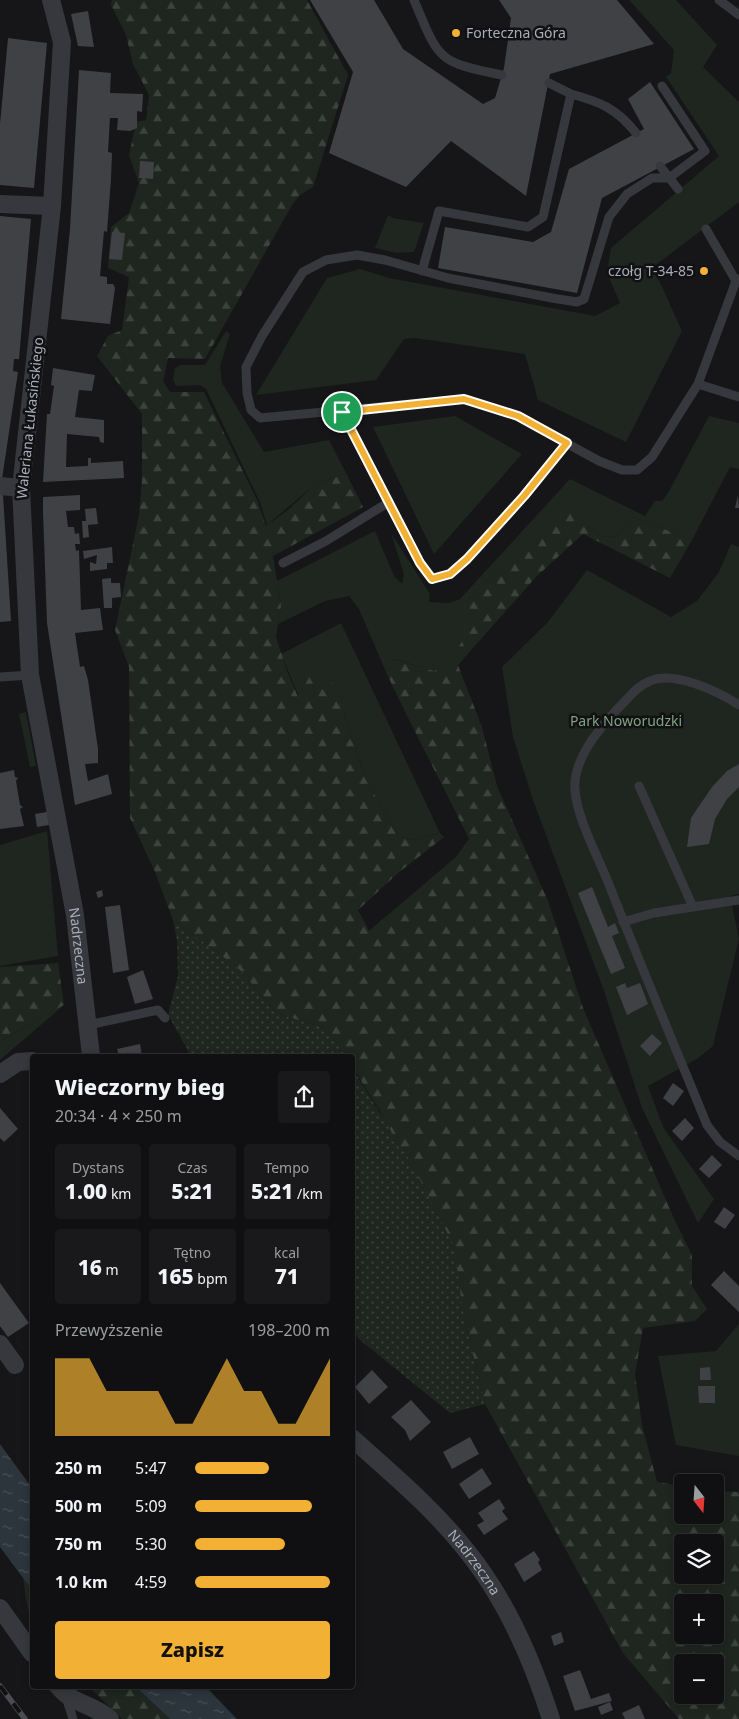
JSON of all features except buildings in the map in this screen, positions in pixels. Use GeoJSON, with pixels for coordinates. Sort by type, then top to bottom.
{"type":"FeatureCollection","features":[{"type":"Feature","properties":{"kind":"street","name":"Waleriana Łukasińskiego"},"geometry":{"type":"LineString","coordinates":[[51,0],[62,42],[52,206],[21,488],[30,675],[60,836]]}},
{"type":"Feature","properties":{"kind":"street"},"geometry":{"type":"LineString","coordinates":[[0,204],[52,206]]}},
{"type":"Feature","properties":{"kind":"street"},"geometry":{"type":"LineString","coordinates":[[0,486],[21,488]]}},
{"type":"Feature","properties":{"kind":"street","name":"Nadrzeczna"},"geometry":{"type":"LineString","coordinates":[[60,836],[75,915],[91,1054]]}},
{"type":"Feature","properties":{"kind":"street"},"geometry":{"type":"LineString","coordinates":[[0,1074],[18,1062],[30,1061]]}},
{"type":"Feature","properties":{"kind":"street"},"geometry":{"type":"LineString","coordinates":[[0,1344],[15,1365]]}},
{"type":"Feature","properties":{"kind":"street","name":"Nadrzeczna"},"geometry":{"type":"LineString","coordinates":[[355,1441],[417,1497],[468,1551],[489,1581],[515,1627],[551,1719]]}},
{"type":"Feature","properties":{"kind":"street"},"geometry":{"type":"LineString","coordinates":[[0,1608],[30,1649]]}},
{"type":"Feature","properties":{"kind":"street"},"geometry":{"type":"LineString","coordinates":[[62,1691],[100,1710],[110,1719]]}},
{"type":"Feature","properties":{"kind":"lane"},"geometry":{"type":"LineString","coordinates":[[414,0],[433,45],[442,56],[455,65],[502,75]]}},
{"type":"Feature","properties":{"kind":"lane"},"geometry":{"type":"LineString","coordinates":[[719,0],[739,15]]}},
{"type":"Feature","properties":{"kind":"lane"},"geometry":{"type":"LineString","coordinates":[[549,82],[571,94],[602,103],[617,112],[636,133]]}},
{"type":"Feature","properties":{"kind":"lane"},"geometry":{"type":"LineString","coordinates":[[662,86],[705,151],[669,178],[652,178],[627,194],[609,217],[589,288],[584,299],[577,302],[422,271],[385,260],[357,255],[326,260],[304,272],[262,336],[246,367],[246,393],[251,410],[260,418],[342,412],[464,399],[518,416],[599,460],[622,470],[638,470],[652,457],[698,384],[738,280],[706,228]]}},
{"type":"Feature","properties":{"kind":"lane"},"geometry":{"type":"LineString","coordinates":[[422,271],[439,212],[528,226],[543,217],[571,94]]}},
{"type":"Feature","properties":{"kind":"lane"},"geometry":{"type":"LineString","coordinates":[[660,166],[678,189]]}},
{"type":"Feature","properties":{"kind":"lane"},"geometry":{"type":"LineString","coordinates":[[698,384],[739,397]]}},
{"type":"Feature","properties":{"kind":"lane"},"geometry":{"type":"LineString","coordinates":[[342,412],[420,563],[432,579],[450,574],[467,559],[524,496],[567,443]]}},
{"type":"Feature","properties":{"kind":"lane"},"geometry":{"type":"LineString","coordinates":[[283,563],[389,502]]}},
{"type":"Feature","properties":{"kind":"lane"},"geometry":{"type":"LineString","coordinates":[[0,677],[30,675]]}},
{"type":"Feature","properties":{"kind":"lane"},"geometry":{"type":"LineString","coordinates":[[739,705],[726,697],[681,679],[650,680],[632,693],[588,745],[579,767],[575,788],[579,809],[707,1125],[720,1142],[739,1156]]}},
{"type":"Feature","properties":{"kind":"lane"},"geometry":{"type":"LineString","coordinates":[[639,786],[693,908]]}},
{"type":"Feature","properties":{"kind":"lane"},"geometry":{"type":"LineString","coordinates":[[624,922],[654,913],[739,900]]}},
{"type":"Feature","properties":{"kind":"lane"},"geometry":{"type":"LineString","coordinates":[[88,1025],[158,1010],[165,1018]]}},
{"type":"Feature","properties":{"kind":"lane"},"geometry":{"type":"LineString","coordinates":[[62,1691],[73,1719]]}},
{"type":"Feature","properties":{"kind":"green space"},"geometry":{"type":"Polygon","coordinates":[[[112,0],[307,0],[348,75],[313,187],[300,195],[292,205],[205,359],[168,358],[163,381],[170,392],[204,392],[258,502],[266,526],[288,510],[313,486],[346,473],[363,507],[273,556],[281,606],[276,637],[298,697],[311,674],[329,672],[366,779],[398,836],[412,840],[440,833],[444,837],[398,873],[358,910],[369,931],[456,857],[469,839],[386,672],[393,659],[434,671],[452,658],[474,622],[467,601],[563,507],[601,536],[615,537],[633,517],[692,540],[670,578],[583,534],[536,577],[458,665],[482,727],[497,786],[548,901],[583,1008],[675,1221],[692,1255],[692,1286],[707,1309],[695,1321],[643,1328],[635,1374],[642,1425],[657,1482],[674,1485],[674,1524],[724,1524],[724,1491],[739,1492],[739,1719],[679,1719],[623,1653],[485,1404],[464,1318],[380,1111],[355,1071],[355,1054],[344,1054],[328,1029],[278,1014],[238,968],[173,920],[155,872],[130,818],[129,667],[115,630],[139,515],[142,480],[142,414],[97,356],[108,336],[122,330],[129,277],[108,268],[111,227],[129,213],[139,183],[129,155],[136,122],[146,120],[149,95],[133,64],[126,35],[111,5],[112,0]]]}},
{"type":"Feature","properties":{"kind":"green space"},"geometry":{"type":"Polygon","coordinates":[[[629,0],[676,0],[717,45],[703,67],[739,102],[739,202],[653,267],[682,331],[626,442],[538,400],[525,354],[415,338],[404,339],[376,380],[256,395],[327,278],[360,269],[389,278],[595,316],[620,303],[607,273],[611,248],[719,156],[666,77],[671,73],[674,50],[629,0]]]}},
{"type":"Feature","properties":{"kind":"green space"},"geometry":{"type":"Polygon","coordinates":[[[388,215],[393,218],[424,223],[414,252],[397,253],[375,248],[388,215]]]}},
{"type":"Feature","properties":{"kind":"green space"},"geometry":{"type":"Polygon","coordinates":[[[226,331],[230,334],[220,366],[222,383],[264,452],[329,440],[346,473],[313,486],[267,525],[260,502],[206,389],[200,385],[176,386],[173,379],[175,368],[180,365],[205,365],[226,331]]]}},
{"type":"Feature","properties":{"kind":"green space"},"geometry":{"type":"Polygon","coordinates":[[[455,416],[522,454],[434,554],[373,427],[455,416]]]}},
{"type":"Feature","properties":{"kind":"green space"},"geometry":{"type":"Polygon","coordinates":[[[709,416],[739,423],[739,469],[730,467],[692,540],[633,517],[615,537],[601,536],[563,508],[467,601],[475,622],[453,658],[434,671],[394,659],[386,672],[359,609],[349,596],[325,601],[278,624],[281,606],[277,581],[375,531],[394,576],[402,584],[404,574],[391,533],[430,594],[429,602],[449,603],[460,599],[570,479],[645,516],[655,501],[662,501],[668,493],[709,416]]]}},
{"type":"Feature","properties":{"kind":"green space","name":"Park Noworudzki"},"geometry":{"type":"Polygon","coordinates":[[[731,544],[739,547],[739,894],[730,896],[739,938],[713,1046],[697,1059],[648,1086],[663,1127],[714,1199],[698,1223],[642,1108],[604,991],[533,800],[513,737],[502,667],[548,622],[587,570],[671,617],[697,601],[719,572],[731,544]]]}},
{"type":"Feature","properties":{"kind":"green space"},"geometry":{"type":"Polygon","coordinates":[[[341,623],[440,833],[412,840],[398,836],[366,779],[344,715],[299,697],[281,654],[341,623]]]}},
{"type":"Feature","properties":{"kind":"green space"},"geometry":{"type":"Polygon","coordinates":[[[26,712],[36,766],[30,767],[19,714],[26,712]]]}},
{"type":"Feature","properties":{"kind":"green space"},"geometry":{"type":"Polygon","coordinates":[[[47,831],[58,956],[0,966],[0,845],[47,831]]]}},
{"type":"Feature","properties":{"kind":"green space"},"geometry":{"type":"Polygon","coordinates":[[[173,920],[238,968],[278,1014],[328,1029],[344,1054],[190,1054],[168,1015],[178,976],[177,941],[173,920]]]}},
{"type":"Feature","properties":{"kind":"green space"},"geometry":{"type":"Polygon","coordinates":[[[58,963],[64,1005],[0,1041],[0,967],[58,963]]]}},
{"type":"Feature","properties":{"kind":"green space"},"geometry":{"type":"Polygon","coordinates":[[[64,1005],[0,1060],[0,1041],[64,1005]]]}},
{"type":"Feature","properties":{"kind":"green space"},"geometry":{"type":"Polygon","coordinates":[[[355,1073],[413,1166],[454,1246],[464,1318],[485,1404],[450,1413],[360,1340],[355,1333],[355,1073]]]}},
{"type":"Feature","properties":{"kind":"green space"},"geometry":{"type":"Polygon","coordinates":[[[739,1324],[739,1456],[676,1445],[658,1356],[716,1351],[739,1324]]]}},
{"type":"Feature","properties":{"kind":"green space"},"geometry":{"type":"Polygon","coordinates":[[[23,1578],[30,1587],[30,1615],[23,1578]]]}},
{"type":"Feature","properties":{"kind":"green space"},"geometry":{"type":"Polygon","coordinates":[[[91,1689],[138,1689],[170,1719],[122,1719],[91,1689]]]}},
{"type":"Feature","properties":{"kind":"water"},"geometry":{"type":"Polygon","coordinates":[[[0,1444],[30,1485],[30,1587],[0,1547],[0,1444]]]}},
{"type":"Feature","properties":{"kind":"water"},"geometry":{"type":"Polygon","coordinates":[[[138,1689],[208,1689],[237,1719],[170,1719],[138,1689]]]}},
{"type":"Feature","properties":{"kind":"railway"},"geometry":{"type":"LineString","coordinates":[[0,1686],[25,1719]]}},
{"type":"Feature","properties":{"kind":"place","name":"Forteczna Góra"},"geometry":{"type":"Point","coordinates":[456,33]}},
{"type":"Feature","properties":{"kind":"place","name":"czołg T-34-85"},"geometry":{"type":"Point","coordinates":[704,271]}},
{"type":"Feature","properties":{"kind":"route"},"geometry":{"type":"LineString","coordinates":[[464,399],[518,416],[567,443],[524,496],[467,559],[450,574],[432,579],[420,563],[342,412],[464,399]]}}]}
